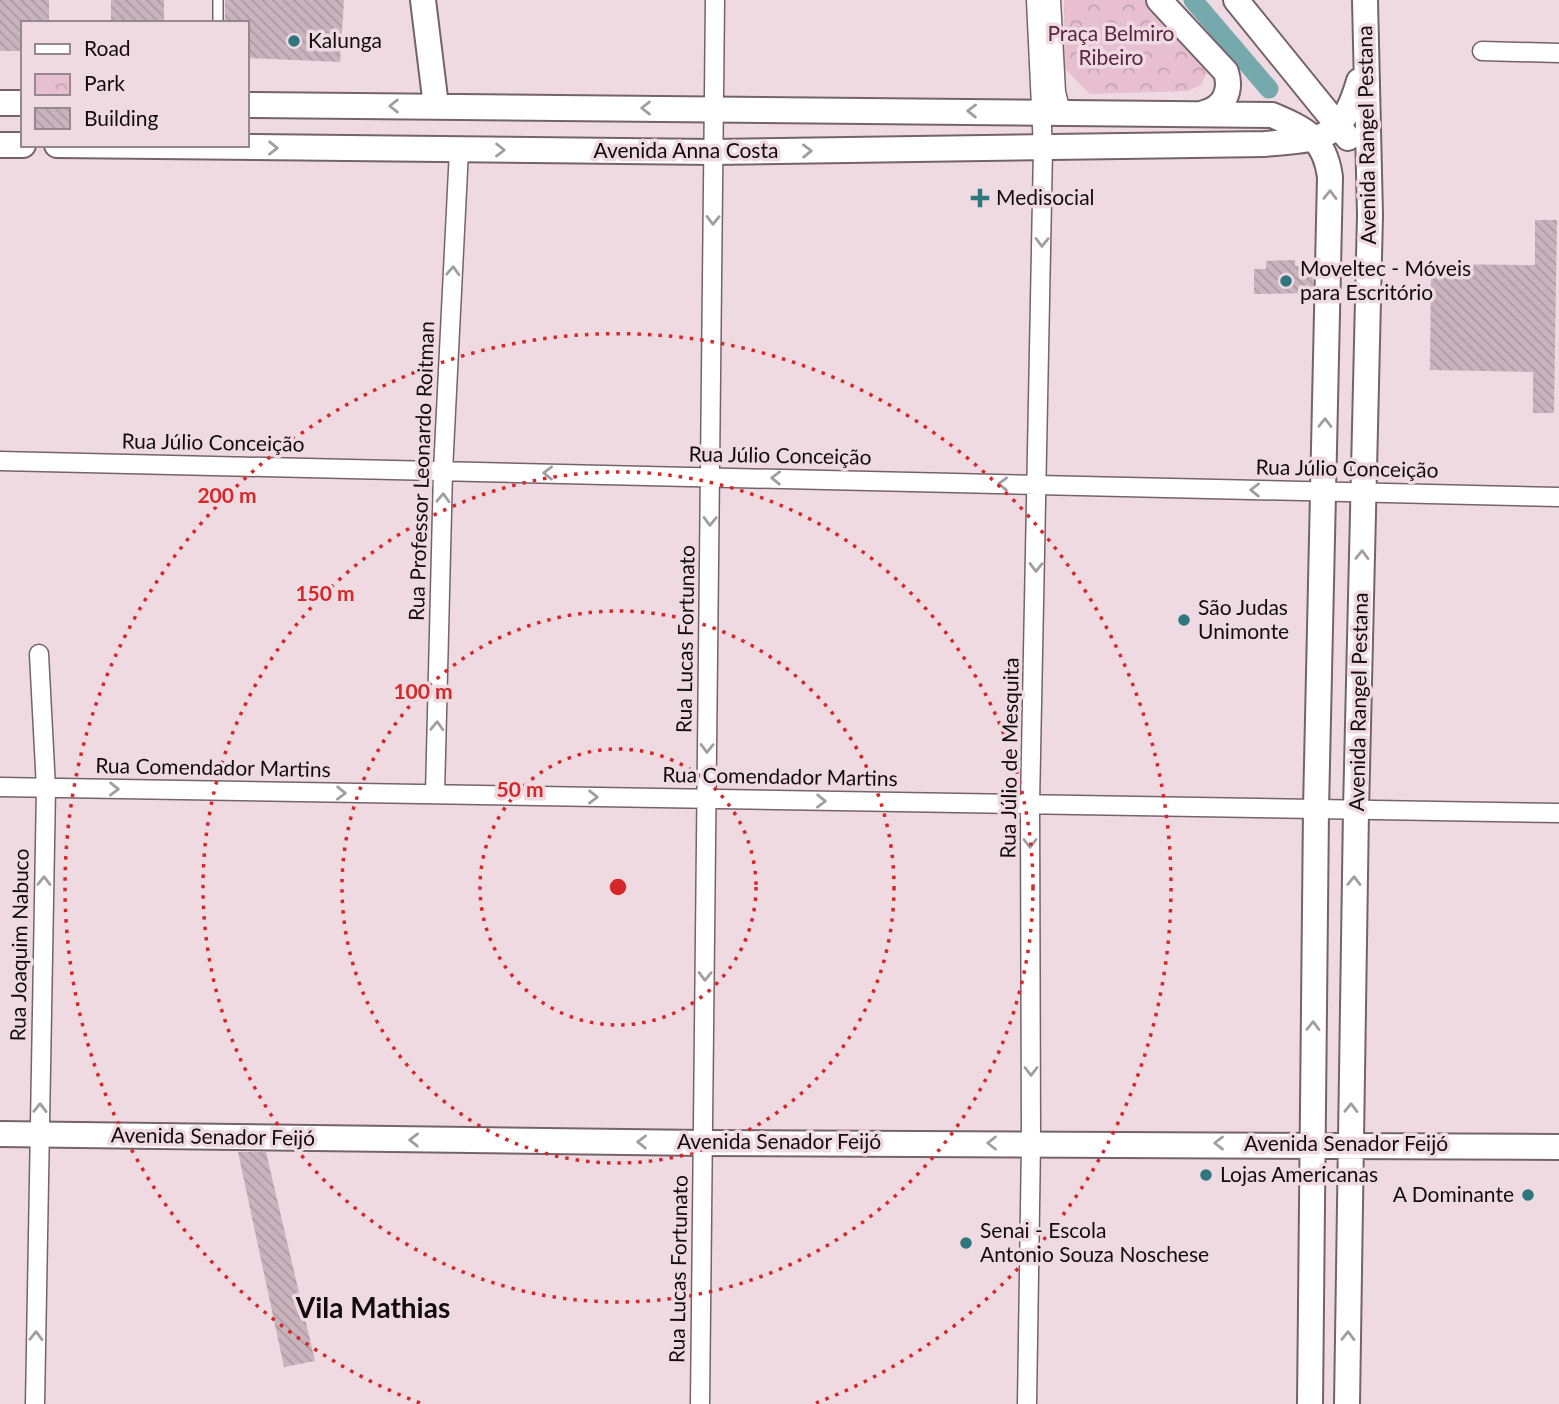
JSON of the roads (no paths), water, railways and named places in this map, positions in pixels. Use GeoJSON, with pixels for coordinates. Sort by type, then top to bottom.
{"type":"FeatureCollection","features":[{"type":"Feature","properties":{"kind":"main road"},"geometry":{"type":"LineString","coordinates":[[423,0],[436,106]]}},
{"type":"Feature","properties":{"kind":"main road"},"geometry":{"type":"LineString","coordinates":[[1159,0],[1226,72],[1229,85],[1226,98],[1217,108],[1204,113]]}},
{"type":"Feature","properties":{"kind":"main road"},"geometry":{"type":"LineString","coordinates":[[1236,0],[1339,124],[1361,163],[1369,197]]}},
{"type":"Feature","properties":{"kind":"main road","name":"Avenida Rangel Pestana"},"geometry":{"type":"LineString","coordinates":[[1348,1404],[1350,1143],[1369,197],[1364,63],[1365,0]]}},
{"type":"Feature","properties":{"kind":"main road"},"geometry":{"type":"LineString","coordinates":[[1313,141],[1330,133],[1339,124],[1353,101],[1364,63]]}},
{"type":"Feature","properties":{"kind":"main road"},"geometry":{"type":"LineString","coordinates":[[1313,141],[1317,97]]}},
{"type":"Feature","properties":{"kind":"main road"},"geometry":{"type":"LineString","coordinates":[[0,103],[21,103]]}},
{"type":"Feature","properties":{"kind":"main road","name":"Avenida Anna Costa"},"geometry":{"type":"LineString","coordinates":[[248,105],[1272,115],[1313,141]]}},
{"type":"Feature","properties":{"kind":"main road","name":"Avenida Anna Costa"},"geometry":{"type":"LineString","coordinates":[[218,147],[714,152],[1043,149],[1313,141]]}},
{"type":"Feature","properties":{"kind":"main road","name":"Avenida Rangel Pestana"},"geometry":{"type":"LineString","coordinates":[[1310,1404],[1316,809],[1330,190],[1313,141]]}},
{"type":"Feature","properties":{"kind":"main road"},"geometry":{"type":"LineString","coordinates":[[0,145],[21,145]]}},
{"type":"Feature","properties":{"kind":"main road","name":"Avenida Senador Feijó"},"geometry":{"type":"LineString","coordinates":[[0,1134],[703,1143],[1350,1143],[1559,1147]]}},
{"type":"Feature","properties":{"kind":"street","name":"Rua Lucas Fortunato"},"geometry":{"type":"LineString","coordinates":[[700,1404],[715,0]]}},
{"type":"Feature","properties":{"kind":"street"},"geometry":{"type":"LineString","coordinates":[[1036,0],[1051,112]]}},
{"type":"Feature","properties":{"kind":"street"},"geometry":{"type":"LineString","coordinates":[[1051,0],[1055,92],[1051,112]]}},
{"type":"Feature","properties":{"kind":"street"},"geometry":{"type":"LineString","coordinates":[[1482,51],[1559,53]]}},
{"type":"Feature","properties":{"kind":"street","name":"Rua Júlio de Mesquita"},"geometry":{"type":"LineString","coordinates":[[1027,1404],[1031,1143],[1030,804],[1043,149],[1051,112]]}},
{"type":"Feature","properties":{"kind":"street","name":"Rua Professor Leonardo Roitman"},"geometry":{"type":"LineString","coordinates":[[435,794],[443,471],[459,150]]}},
{"type":"Feature","properties":{"kind":"street","name":"Rua Júlio Conceição"},"geometry":{"type":"LineString","coordinates":[[0,461],[1559,497]]}},
{"type":"Feature","properties":{"kind":"street","name":"Rua Joaquim Nabuco"},"geometry":{"type":"LineString","coordinates":[[35,1404],[46,788],[39,654]]}},
{"type":"Feature","properties":{"kind":"street","name":"Rua Comendador Martins"},"geometry":{"type":"LineString","coordinates":[[0,787],[1559,813]]}},
{"type":"Feature","properties":{"kind":"lane"},"geometry":{"type":"LineString","coordinates":[[218,0],[218,21]]}},
{"type":"Feature","properties":{"kind":"waterway"},"geometry":{"type":"LineString","coordinates":[[1193,0],[1269,89]]}},
{"type":"Feature","properties":{"kind":"place","name":"Kalunga"},"geometry":{"type":"Point","coordinates":[294,41]}},
{"type":"Feature","properties":{"kind":"place","name":"Medisocial"},"geometry":{"type":"Point","coordinates":[980,198]}},
{"type":"Feature","properties":{"kind":"place","name":"Moveltec - Móveis para Escritório"},"geometry":{"type":"Point","coordinates":[1286,281]}},
{"type":"Feature","properties":{"kind":"place","name":"São Judas Unimonte"},"geometry":{"type":"Point","coordinates":[1184,620]}},
{"type":"Feature","properties":{"kind":"place","name":"Lojas Americanas"},"geometry":{"type":"Point","coordinates":[1206,1175]}},
{"type":"Feature","properties":{"kind":"place","name":"A Dominante"},"geometry":{"type":"Point","coordinates":[1528,1195]}},
{"type":"Feature","properties":{"kind":"place","name":"Senai - Escola Antonio Souza Noschese"},"geometry":{"type":"Point","coordinates":[966,1243]}},
{"type":"Feature","properties":{"kind":"district","name":"Vila Mathias"},"geometry":{"type":"Point","coordinates":[373,1308]}},
{"type":"Feature","properties":{"kind":"park label","name":"Praça Belmiro Ribeiro"},"geometry":{"type":"Point","coordinates":[1111,46]}}]}
